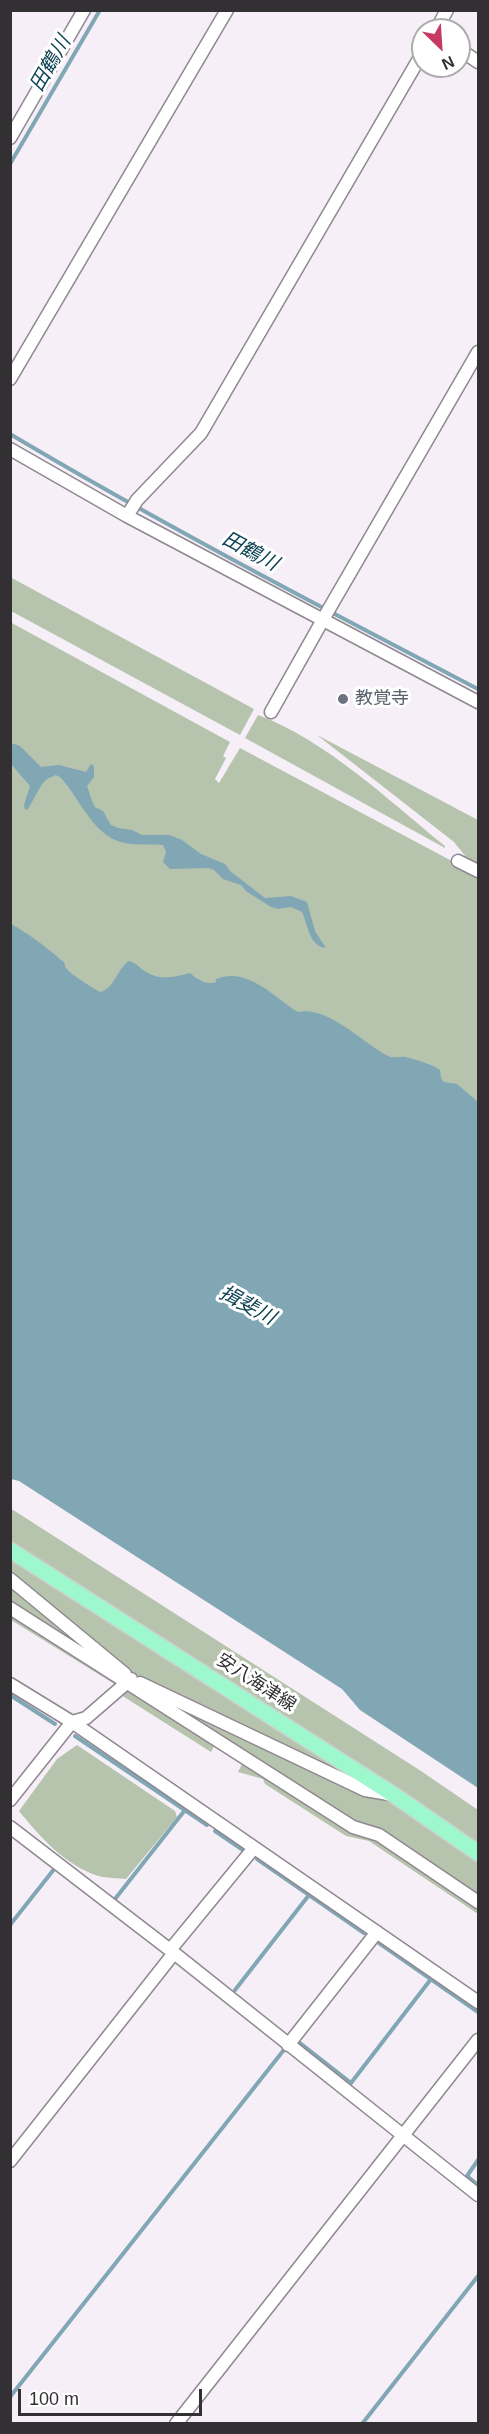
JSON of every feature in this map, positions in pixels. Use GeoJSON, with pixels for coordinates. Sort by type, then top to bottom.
{"type":"FeatureCollection","features":[{"type":"Feature","properties":{"kind":"main road","name":"安八海津線"},"geometry":{"type":"LineString","coordinates":[[10,1550],[394,1795],[478,1853]]}},
{"type":"Feature","properties":{"kind":"street"},"geometry":{"type":"LineString","coordinates":[[10,138],[84,10]]}},
{"type":"Feature","properties":{"kind":"street"},"geometry":{"type":"LineString","coordinates":[[10,379],[227,10]]}},
{"type":"Feature","properties":{"kind":"street"},"geometry":{"type":"LineString","coordinates":[[128,515],[136,500],[201,433],[411,73]]}},
{"type":"Feature","properties":{"kind":"street"},"geometry":{"type":"LineString","coordinates":[[271,712],[478,352]]}},
{"type":"Feature","properties":{"kind":"street"},"geometry":{"type":"LineString","coordinates":[[10,449],[128,515],[324,617],[478,702]]}},
{"type":"Feature","properties":{"kind":"street"},"geometry":{"type":"LineString","coordinates":[[458,861],[478,871]]}},
{"type":"Feature","properties":{"kind":"street"},"geometry":{"type":"LineString","coordinates":[[10,1579],[129,1681],[365,1790],[394,1795]]}},
{"type":"Feature","properties":{"kind":"street"},"geometry":{"type":"LineString","coordinates":[[10,1608],[129,1681],[353,1827],[379,1835],[478,1902]]}},
{"type":"Feature","properties":{"kind":"street"},"geometry":{"type":"LineString","coordinates":[[10,1800],[72,1722],[86,1718],[129,1681]]}},
{"type":"Feature","properties":{"kind":"street"},"geometry":{"type":"LineString","coordinates":[[10,1684],[72,1722],[478,2002]]}},
{"type":"Feature","properties":{"kind":"street"},"geometry":{"type":"LineString","coordinates":[[10,1827],[172,1952],[478,2195]]}},
{"type":"Feature","properties":{"kind":"street"},"geometry":{"type":"LineString","coordinates":[[10,2161],[253,1849]]}},
{"type":"Feature","properties":{"kind":"street"},"geometry":{"type":"LineString","coordinates":[[288,2045],[377,1932]]}},
{"type":"Feature","properties":{"kind":"street"},"geometry":{"type":"LineString","coordinates":[[176,2424],[478,2040]]}},
{"type":"Feature","properties":{"kind":"green space"},"geometry":{"type":"Polygon","coordinates":[[[10,577],[254,709],[240,735],[11,611],[10,577]]]}},
{"type":"Feature","properties":{"kind":"green space"},"geometry":{"type":"Polygon","coordinates":[[[10,622],[230,742],[223,756],[226,758],[215,779],[219,783],[240,748],[478,875],[478,1111],[109,1006],[11,944],[10,622]]]}},
{"type":"Feature","properties":{"kind":"green space"},"geometry":{"type":"Polygon","coordinates":[[[258,715],[308,740],[356,773],[445,848],[245,738],[258,715]]]}},
{"type":"Feature","properties":{"kind":"green space"},"geometry":{"type":"Polygon","coordinates":[[[317,735],[478,820],[478,864],[466,857],[454,842],[317,735]]]}},
{"type":"Feature","properties":{"kind":"green space"},"geometry":{"type":"Polygon","coordinates":[[[10,1508],[421,1771],[478,1810],[478,1845],[397,1789],[11,1542],[10,1508]]]}},
{"type":"Feature","properties":{"kind":"green space"},"geometry":{"type":"Polygon","coordinates":[[[10,1558],[359,1780],[358,1782],[133,1673],[11,1574],[10,1558]]]}},
{"type":"Feature","properties":{"kind":"green space"},"geometry":{"type":"Polygon","coordinates":[[[10,1585],[107,1662],[11,1604],[10,1585]]]}},
{"type":"Feature","properties":{"kind":"green space"},"geometry":{"type":"Polygon","coordinates":[[[10,1612],[116,1679],[116,1685],[11,1620],[10,1612]]]}},
{"type":"Feature","properties":{"kind":"green space"},"geometry":{"type":"Polygon","coordinates":[[[149,1690],[361,1793],[388,1800],[478,1863],[478,1898],[353,1822],[149,1690]]]}},
{"type":"Feature","properties":{"kind":"green space"},"geometry":{"type":"Polygon","coordinates":[[[127,1691],[134,1691],[215,1745],[211,1752],[121,1695],[127,1691]]]}},
{"type":"Feature","properties":{"kind":"green space"},"geometry":{"type":"Polygon","coordinates":[[[77,1745],[175,1811],[177,1817],[126,1879],[98,1876],[75,1865],[45,1840],[19,1811],[57,1759],[77,1745]]]}},
{"type":"Feature","properties":{"kind":"green space"},"geometry":{"type":"Polygon","coordinates":[[[243,1762],[384,1842],[478,1904],[478,1914],[369,1841],[346,1836],[265,1784],[263,1779],[238,1772],[243,1762]]]}},
{"type":"Feature","properties":{"kind":"water"},"geometry":{"type":"Polygon","coordinates":[[[11,743],[20,746],[41,767],[59,765],[86,772],[91,764],[94,766],[94,777],[87,786],[95,807],[103,811],[111,825],[142,835],[169,835],[182,840],[201,854],[225,864],[230,871],[265,898],[291,896],[307,902],[315,931],[326,948],[313,939],[302,912],[291,907],[278,909],[271,907],[246,891],[241,885],[223,879],[209,868],[170,869],[163,862],[166,852],[163,845],[130,844],[107,835],[90,818],[69,787],[56,775],[42,784],[28,809],[25,810],[24,805],[30,786],[11,764],[11,743]]]}},
{"type":"Feature","properties":{"kind":"water","name":"揖斐川"},"geometry":{"type":"Polygon","coordinates":[[[11,924],[31,936],[64,962],[72,974],[101,992],[110,986],[129,961],[157,977],[173,977],[190,973],[199,980],[209,983],[227,976],[249,980],[260,985],[298,1012],[310,1012],[333,1020],[388,1056],[406,1057],[440,1070],[444,1082],[457,1084],[478,1102],[478,1788],[360,1710],[342,1689],[19,1481],[11,1479],[11,924]]]}},
{"type":"Feature","properties":{"kind":"waterway","name":"田鶴川"},"geometry":{"type":"LineString","coordinates":[[10,164],[100,10]]}},
{"type":"Feature","properties":{"kind":"waterway","name":"田鶴川"},"geometry":{"type":"LineString","coordinates":[[10,434],[184,533],[478,689]]}},
{"type":"Feature","properties":{"kind":"waterway"},"geometry":{"type":"LineString","coordinates":[[10,1695],[55,1724]]}},
{"type":"Feature","properties":{"kind":"waterway"},"geometry":{"type":"LineString","coordinates":[[75,1736],[207,1825]]}},
{"type":"Feature","properties":{"kind":"waterway"},"geometry":{"type":"LineString","coordinates":[[115,1899],[185,1810]]}},
{"type":"Feature","properties":{"kind":"waterway"},"geometry":{"type":"LineString","coordinates":[[215,1831],[243,1850]]}},
{"type":"Feature","properties":{"kind":"waterway"},"geometry":{"type":"LineString","coordinates":[[257,1859],[364,1933]]}},
{"type":"Feature","properties":{"kind":"waterway"},"geometry":{"type":"LineString","coordinates":[[10,1925],[55,1868]]}},
{"type":"Feature","properties":{"kind":"waterway"},"geometry":{"type":"LineString","coordinates":[[235,1990],[309,1895]]}},
{"type":"Feature","properties":{"kind":"waterway"},"geometry":{"type":"LineString","coordinates":[[379,1943],[478,2012]]}},
{"type":"Feature","properties":{"kind":"waterway"},"geometry":{"type":"LineString","coordinates":[[300,2043],[351,2083],[431,1979]]}},
{"type":"Feature","properties":{"kind":"waterway"},"geometry":{"type":"LineString","coordinates":[[10,2397],[283,2051]]}},
{"type":"Feature","properties":{"kind":"waterway"},"geometry":{"type":"LineString","coordinates":[[478,2160],[467,2176],[478,2185]]}},
{"type":"Feature","properties":{"kind":"waterway"},"geometry":{"type":"LineString","coordinates":[[362,2424],[478,2276]]}},
{"type":"Feature","properties":{"kind":"place","name":"教覚寺"},"geometry":{"type":"Point","coordinates":[343,699]}}]}
